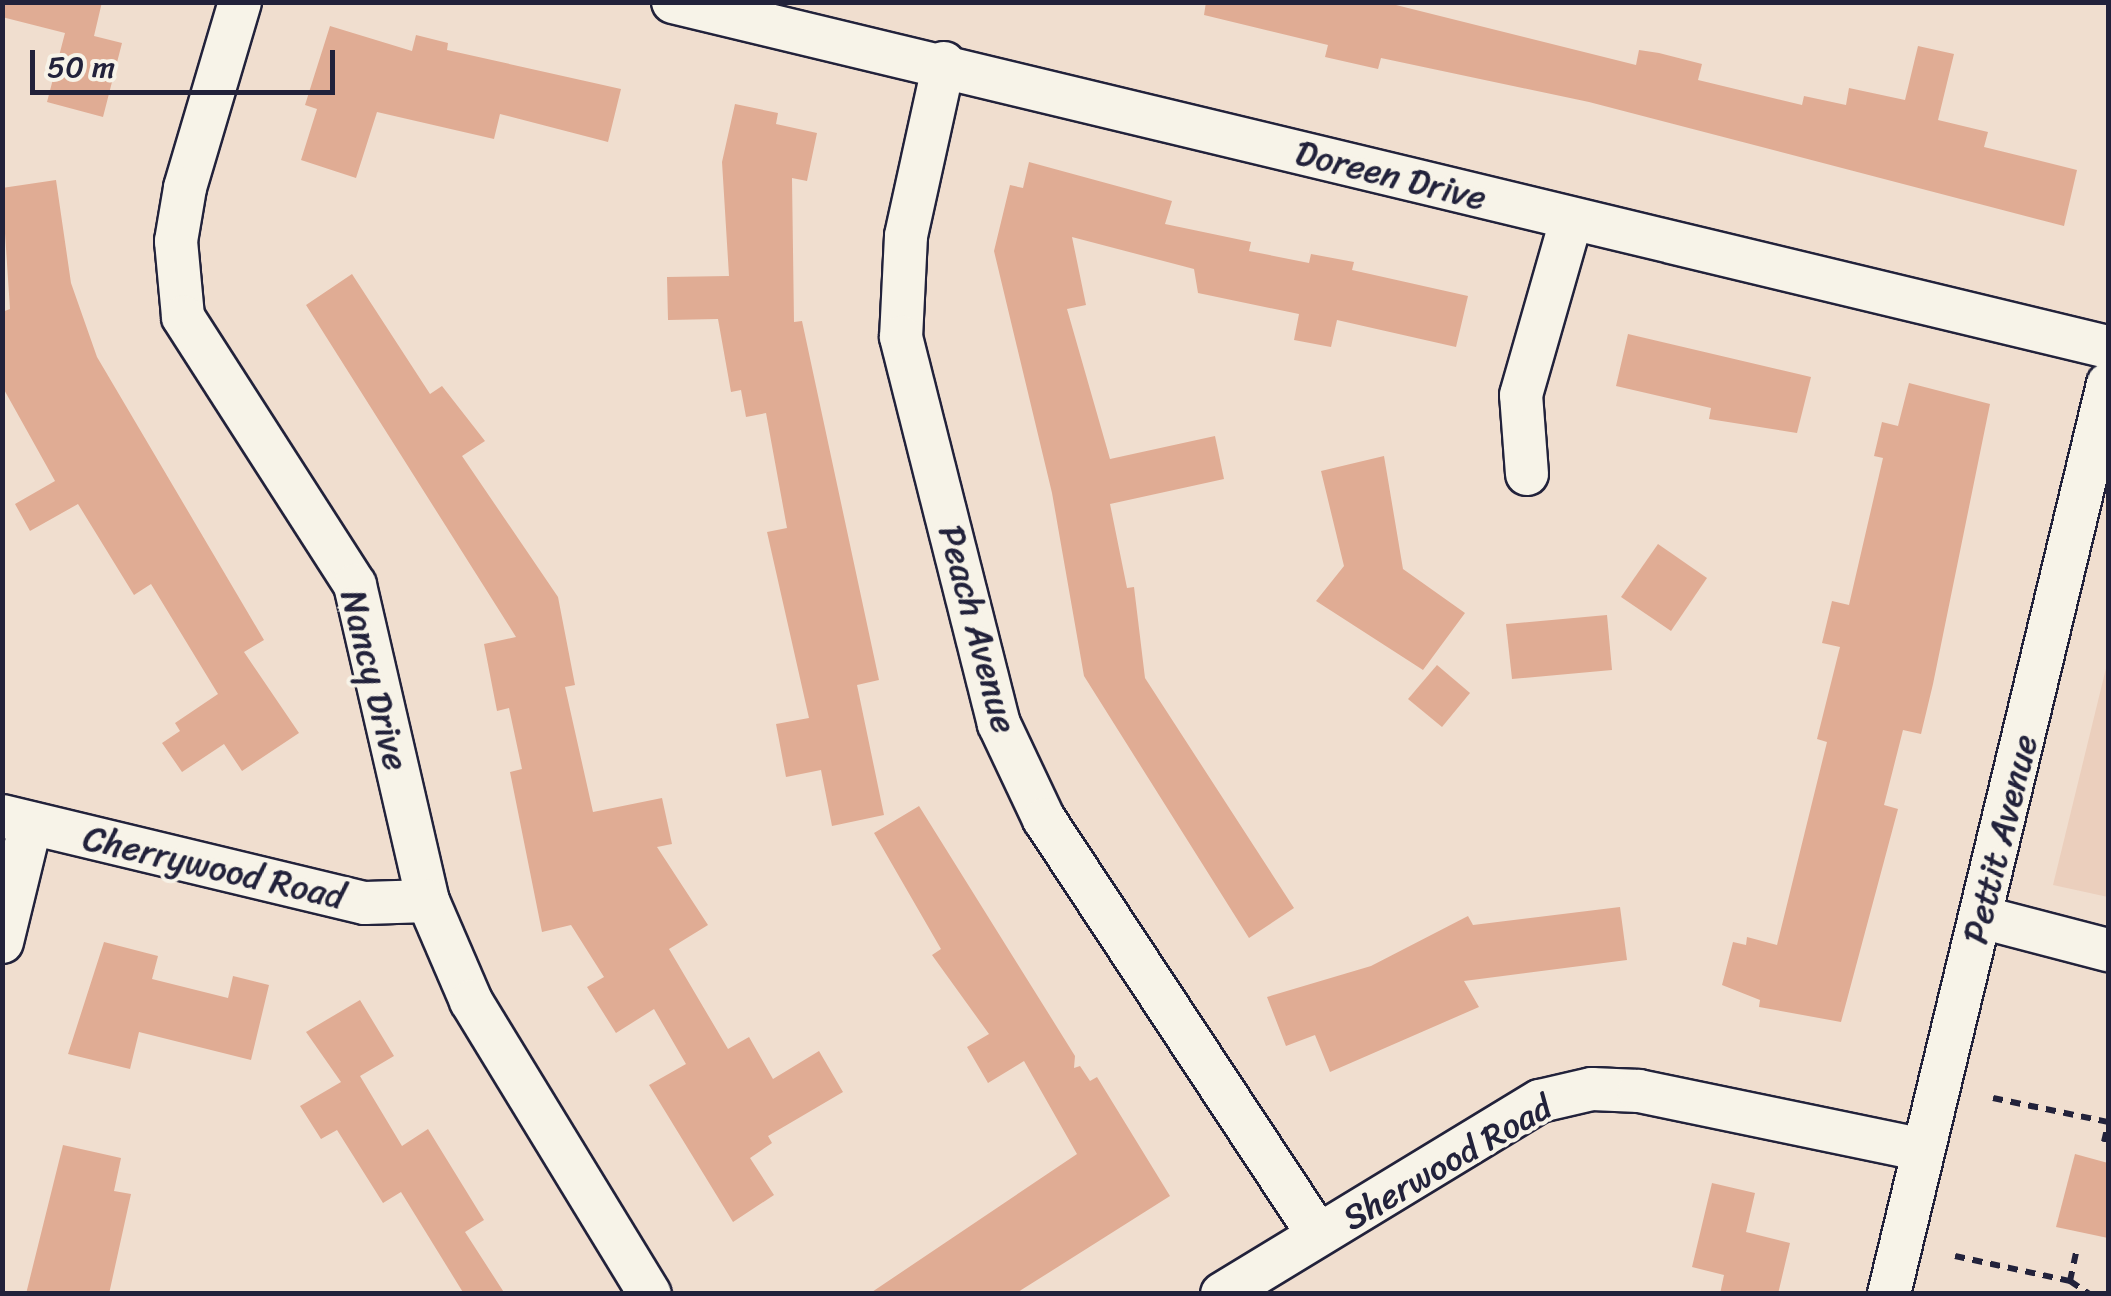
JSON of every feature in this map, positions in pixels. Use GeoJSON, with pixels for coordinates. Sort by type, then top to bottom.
{"type":"FeatureCollection","features":[{"type":"Feature","properties":{"kind":"street","name":"Nancy Drive"},"geometry":{"type":"LineString","coordinates":[[240,2],[185,188],[176,242],[182,317],[355,585],[428,901],[471,1001],[650,1294]]}},
{"type":"Feature","properties":{"kind":"street","name":"Doreen Drive"},"geometry":{"type":"LineString","coordinates":[[673,2],[944,63],[1571,221],[2108,347]]}},
{"type":"Feature","properties":{"kind":"street","name":"Peach Avenue"},"geometry":{"type":"LineString","coordinates":[[944,63],[906,236],[901,337],[999,724],[1044,819],[1318,1235]]}},
{"type":"Feature","properties":{"kind":"street"},"geometry":{"type":"LineString","coordinates":[[1527,474],[1522,395],[1571,221]]}},
{"type":"Feature","properties":{"kind":"street","name":"Pettit Avenue"},"geometry":{"type":"LineString","coordinates":[[1890,1294],[2108,384]]}},
{"type":"Feature","properties":{"kind":"street","name":"Cherrywood Road"},"geometry":{"type":"LineString","coordinates":[[16,819],[365,903],[428,901]]}},
{"type":"Feature","properties":{"kind":"street"},"geometry":{"type":"LineString","coordinates":[[2,942],[16,819]]}},
{"type":"Feature","properties":{"kind":"street"},"geometry":{"type":"LineString","coordinates":[[1981,917],[2108,950]]}},
{"type":"Feature","properties":{"kind":"street","name":"Sherwood Road"},"geometry":{"type":"LineString","coordinates":[[1222,1294],[1540,1101],[1592,1089],[1639,1091],[1924,1150]]}},
{"type":"Feature","properties":{"kind":"path"},"geometry":{"type":"LineString","coordinates":[[1993,1098],[2108,1124],[2104,1142]]}},
{"type":"Feature","properties":{"kind":"path"},"geometry":{"type":"LineString","coordinates":[[2070,1281],[2077,1249]]}},
{"type":"Feature","properties":{"kind":"path"},"geometry":{"type":"LineString","coordinates":[[1955,1256],[2070,1281],[2089,1294]]}},
{"type":"Feature","properties":{"kind":"shaded area"},"geometry":{"type":"Polygon","coordinates":[[[2108,660],[2108,897],[2053,885],[2108,660]]]}},
{"type":"Feature","properties":{"kind":"building"},"geometry":{"type":"Polygon","coordinates":[[[2,2],[102,2],[94,36],[122,43],[103,117],[47,102],[65,33],[2,17],[2,2]]]}},
{"type":"Feature","properties":{"kind":"building"},"geometry":{"type":"Polygon","coordinates":[[[1206,2],[1384,2],[1636,65],[1639,50],[1659,53],[1702,64],[1698,80],[1802,105],[1804,96],[1846,105],[1849,88],[1905,100],[1918,46],[1954,54],[1938,120],[1988,132],[1984,147],[2077,170],[2064,226],[1589,102],[1381,58],[1378,69],[1325,57],[1328,45],[1204,15],[1206,2]]]}},
{"type":"Feature","properties":{"kind":"building"},"geometry":{"type":"Polygon","coordinates":[[[330,26],[412,51],[416,35],[448,43],[447,50],[621,89],[608,142],[500,114],[494,139],[377,112],[356,178],[301,160],[317,109],[305,105],[330,26]]]}},
{"type":"Feature","properties":{"kind":"building"},"geometry":{"type":"Polygon","coordinates":[[[735,104],[778,113],[776,124],[817,133],[807,181],[792,178],[794,322],[802,321],[879,680],[857,685],[884,815],[832,826],[821,770],[786,777],[776,724],[809,718],[767,532],[787,528],[766,413],[746,417],[741,390],[731,392],[718,319],[668,320],[667,277],[729,276],[722,162],[735,104]]]}},
{"type":"Feature","properties":{"kind":"building"},"geometry":{"type":"Polygon","coordinates":[[[1029,162],[1172,201],[1165,224],[1251,242],[1249,251],[1309,263],[1311,254],[1354,262],[1352,270],[1468,296],[1456,347],[1337,320],[1331,347],[1294,340],[1299,314],[1198,293],[1194,269],[1072,237],[1086,305],[1067,309],[1110,459],[1215,436],[1224,479],[1110,504],[1127,588],[1134,587],[1145,678],[1294,908],[1249,938],[1084,676],[1052,493],[994,251],[1010,185],[1023,188],[1029,162]]]}},
{"type":"Feature","properties":{"kind":"building"},"geometry":{"type":"Polygon","coordinates":[[[56,180],[71,283],[97,357],[264,640],[244,652],[299,733],[242,771],[224,744],[182,772],[162,743],[180,731],[175,723],[218,694],[151,584],[134,595],[78,504],[30,531],[15,504],[55,481],[2,386],[2,312],[10,309],[2,188],[56,180]]]}},
{"type":"Feature","properties":{"kind":"building"},"geometry":{"type":"Polygon","coordinates":[[[352,274],[430,394],[442,386],[485,441],[462,456],[558,597],[575,685],[565,687],[593,812],[662,798],[672,844],[657,847],[708,925],[669,949],[728,1049],[749,1037],[773,1079],[819,1051],[843,1092],[768,1136],[772,1143],[750,1158],[774,1195],[733,1222],[649,1085],[686,1064],[654,1009],[616,1033],[587,987],[604,977],[571,925],[542,932],[510,772],[522,769],[509,708],[497,711],[484,644],[516,637],[306,305],[352,274]]]}},
{"type":"Feature","properties":{"kind":"building"},"geometry":{"type":"Polygon","coordinates":[[[1628,334],[1811,377],[1797,433],[1709,419],[1711,408],[1616,386],[1628,334]]]}},
{"type":"Feature","properties":{"kind":"building"},"geometry":{"type":"Polygon","coordinates":[[[1909,383],[1990,404],[1921,734],[1903,730],[1884,805],[1898,809],[1841,1022],[1759,1007],[1760,1000],[1722,985],[1733,942],[1746,945],[1747,937],[1777,945],[1827,742],[1817,739],[1840,647],[1822,643],[1832,601],[1849,605],[1883,458],[1874,456],[1882,422],[1898,426],[1909,383]]]}},
{"type":"Feature","properties":{"kind":"building"},"geometry":{"type":"Polygon","coordinates":[[[1384,456],[1403,569],[1465,613],[1423,670],[1316,601],[1344,566],[1321,471],[1384,456]]]}},
{"type":"Feature","properties":{"kind":"building"},"geometry":{"type":"Polygon","coordinates":[[[1658,544],[1707,578],[1671,631],[1621,597],[1658,544]]]}},
{"type":"Feature","properties":{"kind":"building"},"geometry":{"type":"Polygon","coordinates":[[[1607,615],[1612,670],[1512,679],[1506,624],[1607,615]]]}},
{"type":"Feature","properties":{"kind":"building"},"geometry":{"type":"Polygon","coordinates":[[[1437,665],[1470,693],[1442,727],[1408,699],[1437,665]]]}},
{"type":"Feature","properties":{"kind":"building"},"geometry":{"type":"Polygon","coordinates":[[[919,806],[1075,1056],[1074,1068],[1080,1066],[1090,1081],[1097,1077],[1170,1196],[1015,1294],[869,1294],[1077,1154],[1024,1061],[988,1083],[967,1047],[989,1034],[932,955],[941,949],[874,833],[919,806]]]}},
{"type":"Feature","properties":{"kind":"building"},"geometry":{"type":"Polygon","coordinates":[[[1620,907],[1627,960],[1464,981],[1479,1007],[1330,1072],[1315,1035],[1286,1046],[1267,997],[1371,966],[1468,916],[1473,925],[1620,907]]]}},
{"type":"Feature","properties":{"kind":"building"},"geometry":{"type":"Polygon","coordinates":[[[104,942],[158,956],[152,979],[228,998],[233,976],[269,985],[251,1060],[139,1032],[130,1069],[68,1054],[104,942]]]}},
{"type":"Feature","properties":{"kind":"building"},"geometry":{"type":"Polygon","coordinates":[[[360,1000],[394,1056],[360,1076],[402,1146],[428,1129],[484,1220],[465,1232],[505,1294],[464,1294],[401,1192],[383,1203],[337,1130],[321,1139],[300,1106],[341,1082],[306,1032],[360,1000]]]}},
{"type":"Feature","properties":{"kind":"building"},"geometry":{"type":"Polygon","coordinates":[[[63,1145],[121,1158],[114,1191],[131,1194],[109,1294],[26,1294],[63,1145]]]}},
{"type":"Feature","properties":{"kind":"building"},"geometry":{"type":"Polygon","coordinates":[[[2075,1154],[2108,1163],[2108,1238],[2056,1227],[2075,1154]]]}},
{"type":"Feature","properties":{"kind":"building"},"geometry":{"type":"Polygon","coordinates":[[[1712,1183],[1755,1193],[1746,1232],[1790,1243],[1778,1294],[1720,1294],[1724,1275],[1692,1267],[1712,1183]]]}}]}
